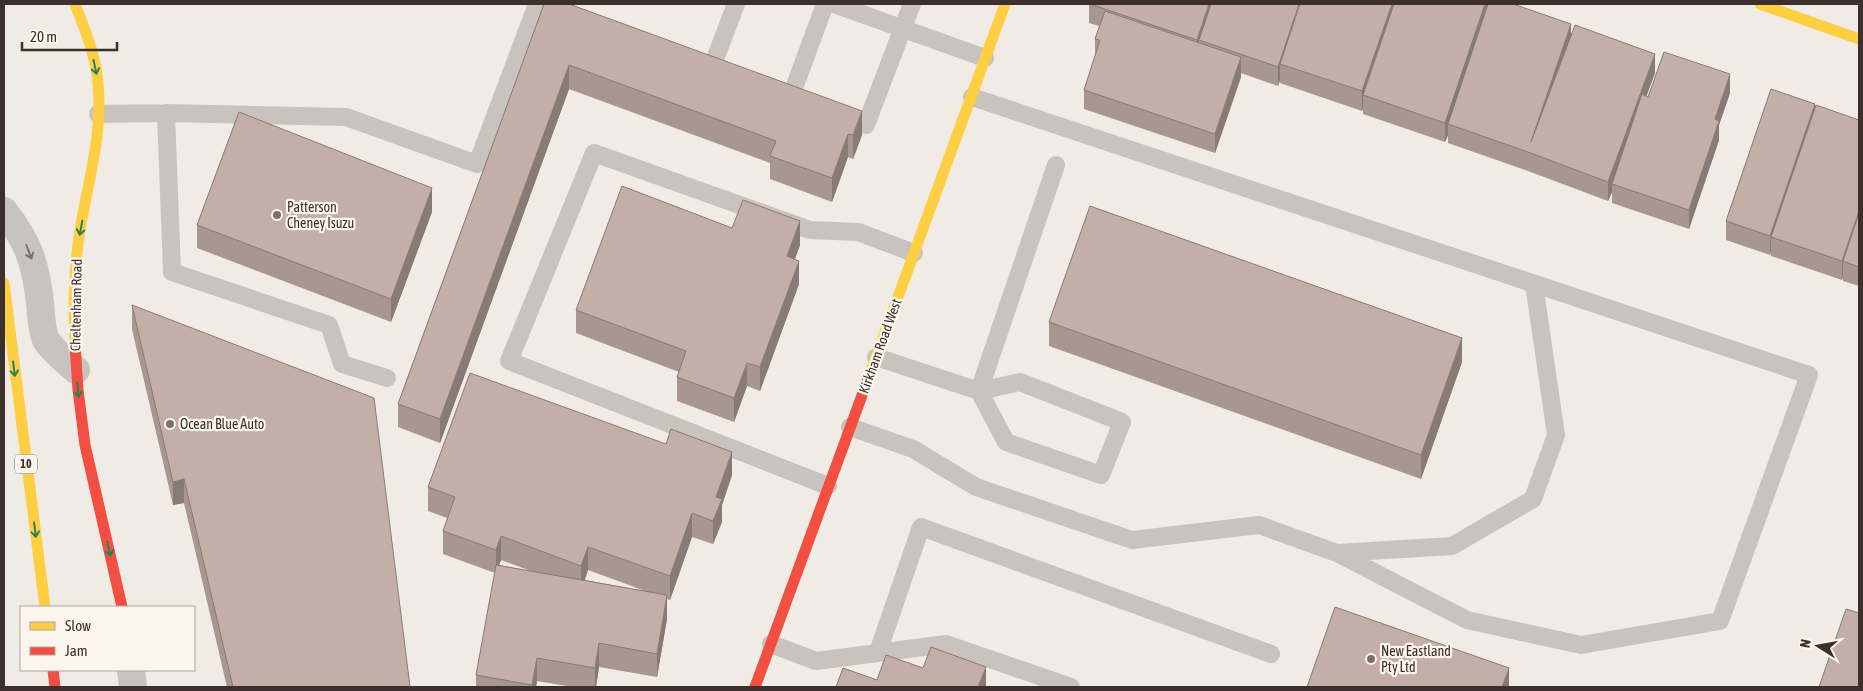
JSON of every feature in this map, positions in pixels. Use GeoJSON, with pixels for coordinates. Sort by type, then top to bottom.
{"type":"FeatureCollection","features":[{"type":"Feature","properties":{"kind":"street","name":"Cheltenham Road"},"geometry":{"type":"LineString","coordinates":[[75,4],[86,33],[97,77],[99,94],[96,141],[76,258],[74,314],[76,370],[88,464],[122,606]]}},
{"type":"Feature","properties":{"kind":"street","name":"Kirkham Road West"},"geometry":{"type":"LineString","coordinates":[[755,687],[1005,4]]}},
{"type":"Feature","properties":{"kind":"street"},"geometry":{"type":"LineString","coordinates":[[1760,4],[1859,39]]}},
{"type":"Feature","properties":{"kind":"street"},"geometry":{"type":"LineString","coordinates":[[4,211],[25,241],[32,256],[45,337],[57,353],[76,370]]}},
{"type":"Feature","properties":{"kind":"street","name":"10"},"geometry":{"type":"LineString","coordinates":[[4,283],[45,606]]}},
{"type":"Feature","properties":{"kind":"street"},"geometry":{"type":"LineString","coordinates":[[4,334],[8,320]]}},
{"type":"Feature","properties":{"kind":"street"},"geometry":{"type":"LineString","coordinates":[[53,671],[55,687]]}},
{"type":"Feature","properties":{"kind":"street"},"geometry":{"type":"LineString","coordinates":[[131,671],[133,687]]}},
{"type":"Feature","properties":{"kind":"lane"},"geometry":{"type":"LineString","coordinates":[[98,114],[166,113],[346,117],[477,164],[536,7],[542,4]]}},
{"type":"Feature","properties":{"kind":"lane"},"geometry":{"type":"LineString","coordinates":[[712,68],[736,4]]}},
{"type":"Feature","properties":{"kind":"lane"},"geometry":{"type":"LineString","coordinates":[[790,99],[825,4]]}},
{"type":"Feature","properties":{"kind":"lane"},"geometry":{"type":"LineString","coordinates":[[834,4],[986,58]]}},
{"type":"Feature","properties":{"kind":"lane"},"geometry":{"type":"LineString","coordinates":[[866,124],[912,4]]}},
{"type":"Feature","properties":{"kind":"lane"},"geometry":{"type":"LineString","coordinates":[[850,427],[913,449],[976,487],[1132,540],[1259,525],[1336,553],[1467,620],[1581,646],[1720,621],[1809,375],[972,97]]}},
{"type":"Feature","properties":{"kind":"lane"},"geometry":{"type":"LineString","coordinates":[[166,113],[172,272],[329,324],[342,364],[387,378]]}},
{"type":"Feature","properties":{"kind":"lane"},"geometry":{"type":"LineString","coordinates":[[828,486],[509,361],[594,153],[810,230],[858,232],[914,253]]}},
{"type":"Feature","properties":{"kind":"lane"},"geometry":{"type":"LineString","coordinates":[[876,356],[979,390],[1020,382],[1122,422],[1101,475],[1006,442],[979,390],[1056,165]]}},
{"type":"Feature","properties":{"kind":"lane"},"geometry":{"type":"LineString","coordinates":[[1336,553],[1452,546],[1533,499],[1556,435],[1534,284]]}},
{"type":"Feature","properties":{"kind":"lane"},"geometry":{"type":"LineString","coordinates":[[878,652],[921,527],[1271,654]]}},
{"type":"Feature","properties":{"kind":"lane"},"geometry":{"type":"LineString","coordinates":[[771,644],[816,661],[946,644],[1071,687]]}},
{"type":"Feature","properties":{"kind":"building"},"geometry":{"type":"Polygon","coordinates":[[[544,4],[569,4],[862,111],[853,135],[848,134],[832,178],[770,156],[776,141],[569,65],[440,419],[398,404],[544,4]]]}},
{"type":"Feature","properties":{"kind":"building"},"geometry":{"type":"Polygon","coordinates":[[[1090,4],[1209,4],[1197,40],[1090,4]]]}},
{"type":"Feature","properties":{"kind":"building"},"geometry":{"type":"Polygon","coordinates":[[[1211,4],[1299,4],[1278,67],[1199,40],[1211,4]]]}},
{"type":"Feature","properties":{"kind":"building"},"geometry":{"type":"Polygon","coordinates":[[[1300,4],[1392,4],[1362,91],[1280,64],[1300,4]]]}},
{"type":"Feature","properties":{"kind":"building"},"geometry":{"type":"Polygon","coordinates":[[[1394,4],[1485,4],[1445,123],[1363,95],[1394,4]]]}},
{"type":"Feature","properties":{"kind":"building"},"geometry":{"type":"Polygon","coordinates":[[[1488,4],[1513,4],[1571,24],[1531,142],[1575,25],[1655,54],[1608,182],[1448,124],[1488,4]]]}},
{"type":"Feature","properties":{"kind":"building"},"geometry":{"type":"Polygon","coordinates":[[[1105,11],[1241,57],[1215,134],[1084,90],[1100,40],[1095,39],[1105,11]]]}},
{"type":"Feature","properties":{"kind":"building"},"geometry":{"type":"Polygon","coordinates":[[[1664,52],[1730,74],[1715,119],[1719,121],[1689,210],[1612,184],[1642,94],[1648,97],[1664,52]]]}},
{"type":"Feature","properties":{"kind":"building"},"geometry":{"type":"Polygon","coordinates":[[[1771,89],[1815,104],[1770,236],[1726,221],[1771,89]]]}},
{"type":"Feature","properties":{"kind":"building"},"geometry":{"type":"Polygon","coordinates":[[[1816,105],[1859,120],[1859,211],[1842,261],[1771,237],[1816,105]]]}},
{"type":"Feature","properties":{"kind":"building"},"geometry":{"type":"Polygon","coordinates":[[[239,112],[432,188],[391,299],[197,225],[239,112]]]}},
{"type":"Feature","properties":{"kind":"building"},"geometry":{"type":"Polygon","coordinates":[[[622,186],[732,228],[743,200],[800,221],[787,256],[799,261],[760,367],[747,363],[734,398],[677,377],[686,351],[576,310],[622,186]]]}},
{"type":"Feature","properties":{"kind":"building"},"geometry":{"type":"Polygon","coordinates":[[[1090,206],[1462,338],[1421,455],[1049,322],[1090,206]]]}},
{"type":"Feature","properties":{"kind":"building"},"geometry":{"type":"Polygon","coordinates":[[[1859,213],[1859,267],[1843,261],[1859,213]]]}},
{"type":"Feature","properties":{"kind":"building"},"geometry":{"type":"Polygon","coordinates":[[[132,305],[374,398],[410,687],[233,687],[184,479],[173,482],[132,305]]]}},
{"type":"Feature","properties":{"kind":"building"},"geometry":{"type":"Polygon","coordinates":[[[470,373],[666,444],[671,429],[732,452],[716,497],[722,499],[713,521],[692,513],[670,576],[588,547],[581,566],[501,536],[496,550],[443,531],[455,497],[428,487],[470,373]]]}},
{"type":"Feature","properties":{"kind":"building"},"geometry":{"type":"Polygon","coordinates":[[[496,565],[667,595],[657,654],[599,643],[595,668],[537,658],[532,685],[476,675],[496,565]]]}},
{"type":"Feature","properties":{"kind":"building"},"geometry":{"type":"Polygon","coordinates":[[[1335,607],[1509,668],[1502,687],[1307,687],[1335,607]]]}},
{"type":"Feature","properties":{"kind":"building"},"geometry":{"type":"Polygon","coordinates":[[[1846,609],[1859,613],[1859,687],[1819,687],[1846,609]]]}},
{"type":"Feature","properties":{"kind":"building"},"geometry":{"type":"Polygon","coordinates":[[[931,647],[986,667],[978,687],[836,687],[843,668],[877,680],[886,655],[923,668],[931,647]]]}},
{"type":"Feature","properties":{"kind":"traffic: slow"},"geometry":{"type":"LineString","coordinates":[[75,4],[90,43],[95,63],[99,102],[97,139],[76,258],[75,344]]}},
{"type":"Feature","properties":{"kind":"traffic: slow"},"geometry":{"type":"LineString","coordinates":[[868,379],[1005,4]]}},
{"type":"Feature","properties":{"kind":"traffic: slow"},"geometry":{"type":"LineString","coordinates":[[1760,4],[1859,39]]}},
{"type":"Feature","properties":{"kind":"traffic: slow"},"geometry":{"type":"LineString","coordinates":[[4,283],[45,606]]}},
{"type":"Feature","properties":{"kind":"traffic: jam"},"geometry":{"type":"LineString","coordinates":[[75,344],[78,390],[85,445],[122,606]]}},
{"type":"Feature","properties":{"kind":"traffic: jam"},"geometry":{"type":"LineString","coordinates":[[755,687],[868,379]]}},
{"type":"Feature","properties":{"kind":"traffic: jam"},"geometry":{"type":"LineString","coordinates":[[53,671],[55,687]]}},
{"type":"Feature","properties":{"kind":"place","name":"Patterson Cheney Isuzu"},"geometry":{"type":"Point","coordinates":[277,215]}},
{"type":"Feature","properties":{"kind":"place","name":"Ocean Blue Auto"},"geometry":{"type":"Point","coordinates":[170,424]}},
{"type":"Feature","properties":{"kind":"place","name":"New Eastland Pty Ltd"},"geometry":{"type":"Point","coordinates":[1371,659]}}]}
